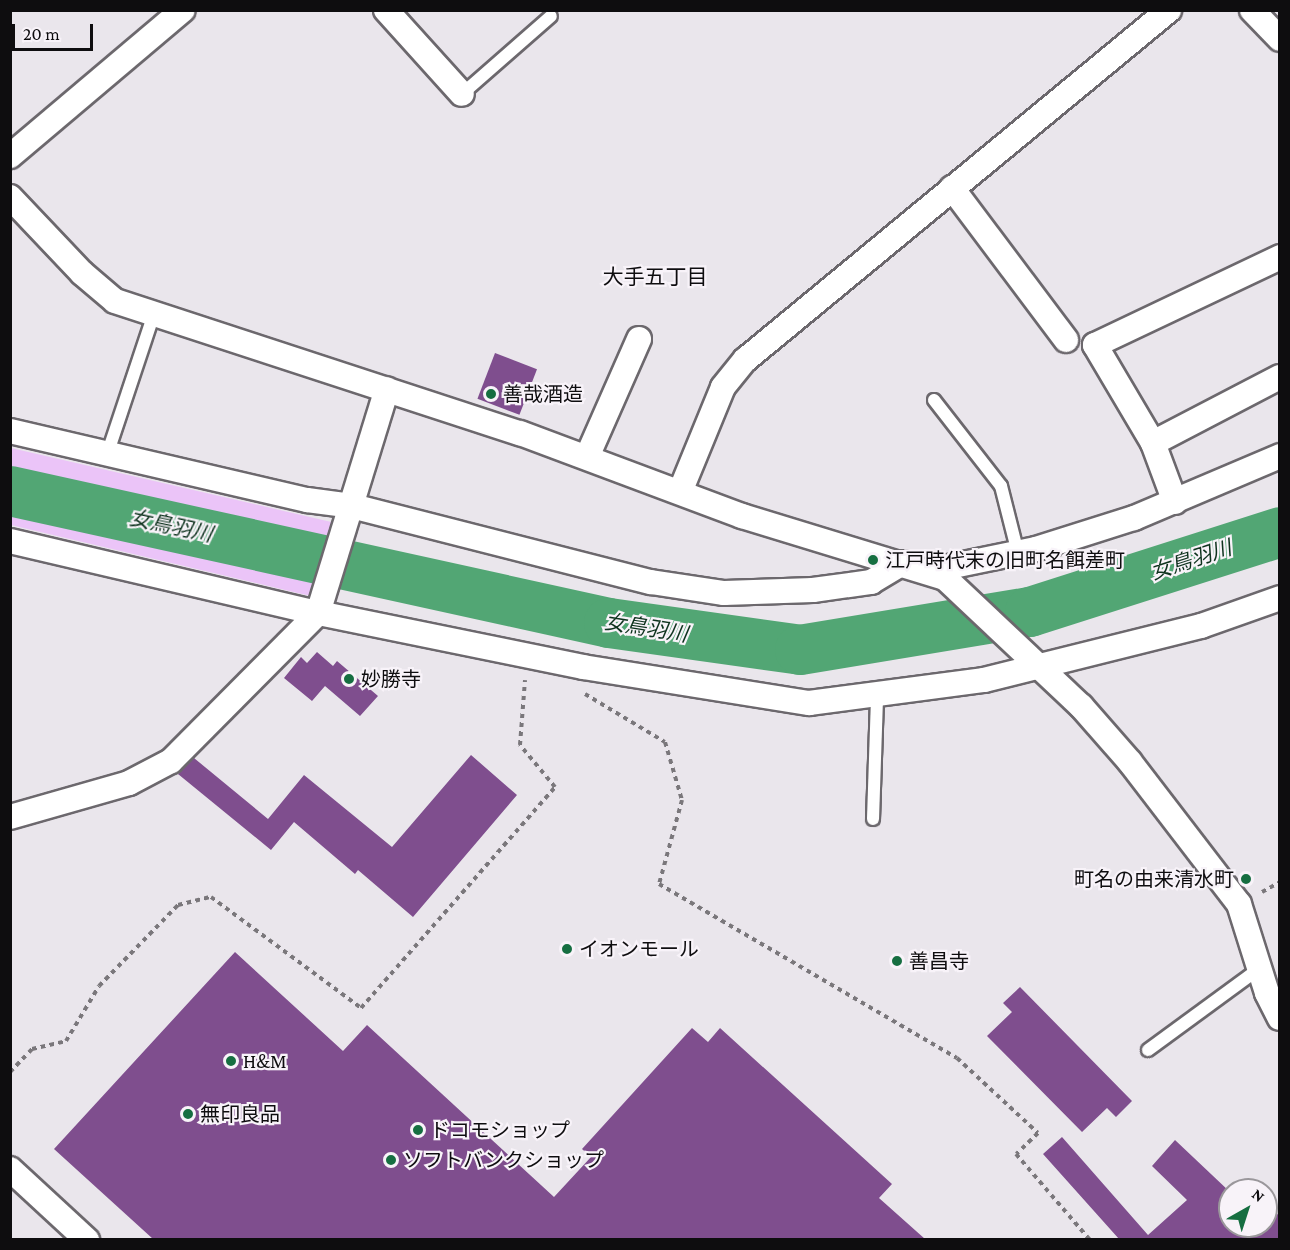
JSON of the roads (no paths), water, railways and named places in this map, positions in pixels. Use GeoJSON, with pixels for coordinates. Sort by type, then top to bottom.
{"type":"FeatureCollection","features":[{"type":"Feature","properties":{"kind":"street"},"geometry":{"type":"LineString","coordinates":[[10,156],[183,10]]}},
{"type":"Feature","properties":{"kind":"street"},"geometry":{"type":"LineString","coordinates":[[386,10],[462,94]]}},
{"type":"Feature","properties":{"kind":"street"},"geometry":{"type":"LineString","coordinates":[[680,492],[723,387],[745,360],[1169,10]]}},
{"type":"Feature","properties":{"kind":"street"},"geometry":{"type":"LineString","coordinates":[[1252,10],[1280,39]]}},
{"type":"Feature","properties":{"kind":"street"},"geometry":{"type":"LineString","coordinates":[[952,188],[1066,340]]}},
{"type":"Feature","properties":{"kind":"street"},"geometry":{"type":"LineString","coordinates":[[10,197],[82,273],[116,301],[587,457],[742,516],[937,574],[1038,663],[1130,762],[1239,904],[1260,968],[1280,1018]]}},
{"type":"Feature","properties":{"kind":"street"},"geometry":{"type":"LineString","coordinates":[[1175,502],[1153,443],[1095,345],[1280,257]]}},
{"type":"Feature","properties":{"kind":"street"},"geometry":{"type":"LineString","coordinates":[[587,457],[639,339]]}},
{"type":"Feature","properties":{"kind":"street"},"geometry":{"type":"LineString","coordinates":[[1153,443],[1280,377]]}},
{"type":"Feature","properties":{"kind":"street"},"geometry":{"type":"LineString","coordinates":[[10,817],[129,783],[171,761],[320,606],[387,389]]}},
{"type":"Feature","properties":{"kind":"street"},"geometry":{"type":"LineString","coordinates":[[10,431],[307,500],[349,513],[651,582],[724,593],[813,590],[871,582],[903,563]]}},
{"type":"Feature","properties":{"kind":"street"},"geometry":{"type":"LineString","coordinates":[[937,574],[1018,553],[1175,502],[1280,456]]}},
{"type":"Feature","properties":{"kind":"street"},"geometry":{"type":"LineString","coordinates":[[10,541],[320,606],[583,667],[809,703],[877,696],[984,680],[1038,663],[1201,626],[1280,598]]}},
{"type":"Feature","properties":{"kind":"street"},"geometry":{"type":"LineString","coordinates":[[10,1169],[87,1239]]}},
{"type":"Feature","properties":{"kind":"lane"},"geometry":{"type":"LineString","coordinates":[[462,94],[551,16]]}},
{"type":"Feature","properties":{"kind":"lane"},"geometry":{"type":"LineString","coordinates":[[107,455],[154,314]]}},
{"type":"Feature","properties":{"kind":"lane"},"geometry":{"type":"LineString","coordinates":[[933,400],[1001,486],[1018,553]]}},
{"type":"Feature","properties":{"kind":"lane"},"geometry":{"type":"LineString","coordinates":[[873,819],[877,696]]}},
{"type":"Feature","properties":{"kind":"lane"},"geometry":{"type":"LineString","coordinates":[[1148,1050],[1260,968]]}},
{"type":"Feature","properties":{"kind":"waterway","name":"女鳥羽川"},"geometry":{"type":"LineString","coordinates":[[10,491],[609,623],[800,650],[1030,612],[1280,532]]}},
{"type":"Feature","properties":{"kind":"place","name":"善哉酒造"},"geometry":{"type":"Point","coordinates":[491,394]}},
{"type":"Feature","properties":{"kind":"place","name":"江戸時代末の旧町名餌差町"},"geometry":{"type":"Point","coordinates":[873,560]}},
{"type":"Feature","properties":{"kind":"place","name":"妙勝寺"},"geometry":{"type":"Point","coordinates":[349,679]}},
{"type":"Feature","properties":{"kind":"place","name":"町名の由来清水町"},"geometry":{"type":"Point","coordinates":[1246,879]}},
{"type":"Feature","properties":{"kind":"place","name":"イオンモール"},"geometry":{"type":"Point","coordinates":[567,949]}},
{"type":"Feature","properties":{"kind":"place","name":"善昌寺"},"geometry":{"type":"Point","coordinates":[897,961]}},
{"type":"Feature","properties":{"kind":"place","name":"H&M"},"geometry":{"type":"Point","coordinates":[231,1061]}},
{"type":"Feature","properties":{"kind":"place","name":"無印良品"},"geometry":{"type":"Point","coordinates":[188,1114]}},
{"type":"Feature","properties":{"kind":"place","name":"ドコモショップ"},"geometry":{"type":"Point","coordinates":[418,1130]}},
{"type":"Feature","properties":{"kind":"place","name":"ソフトバンクショップ"},"geometry":{"type":"Point","coordinates":[391,1160]}},
{"type":"Feature","properties":{"kind":"district","name":"大手五丁目"},"geometry":{"type":"Point","coordinates":[655,277]}}]}
